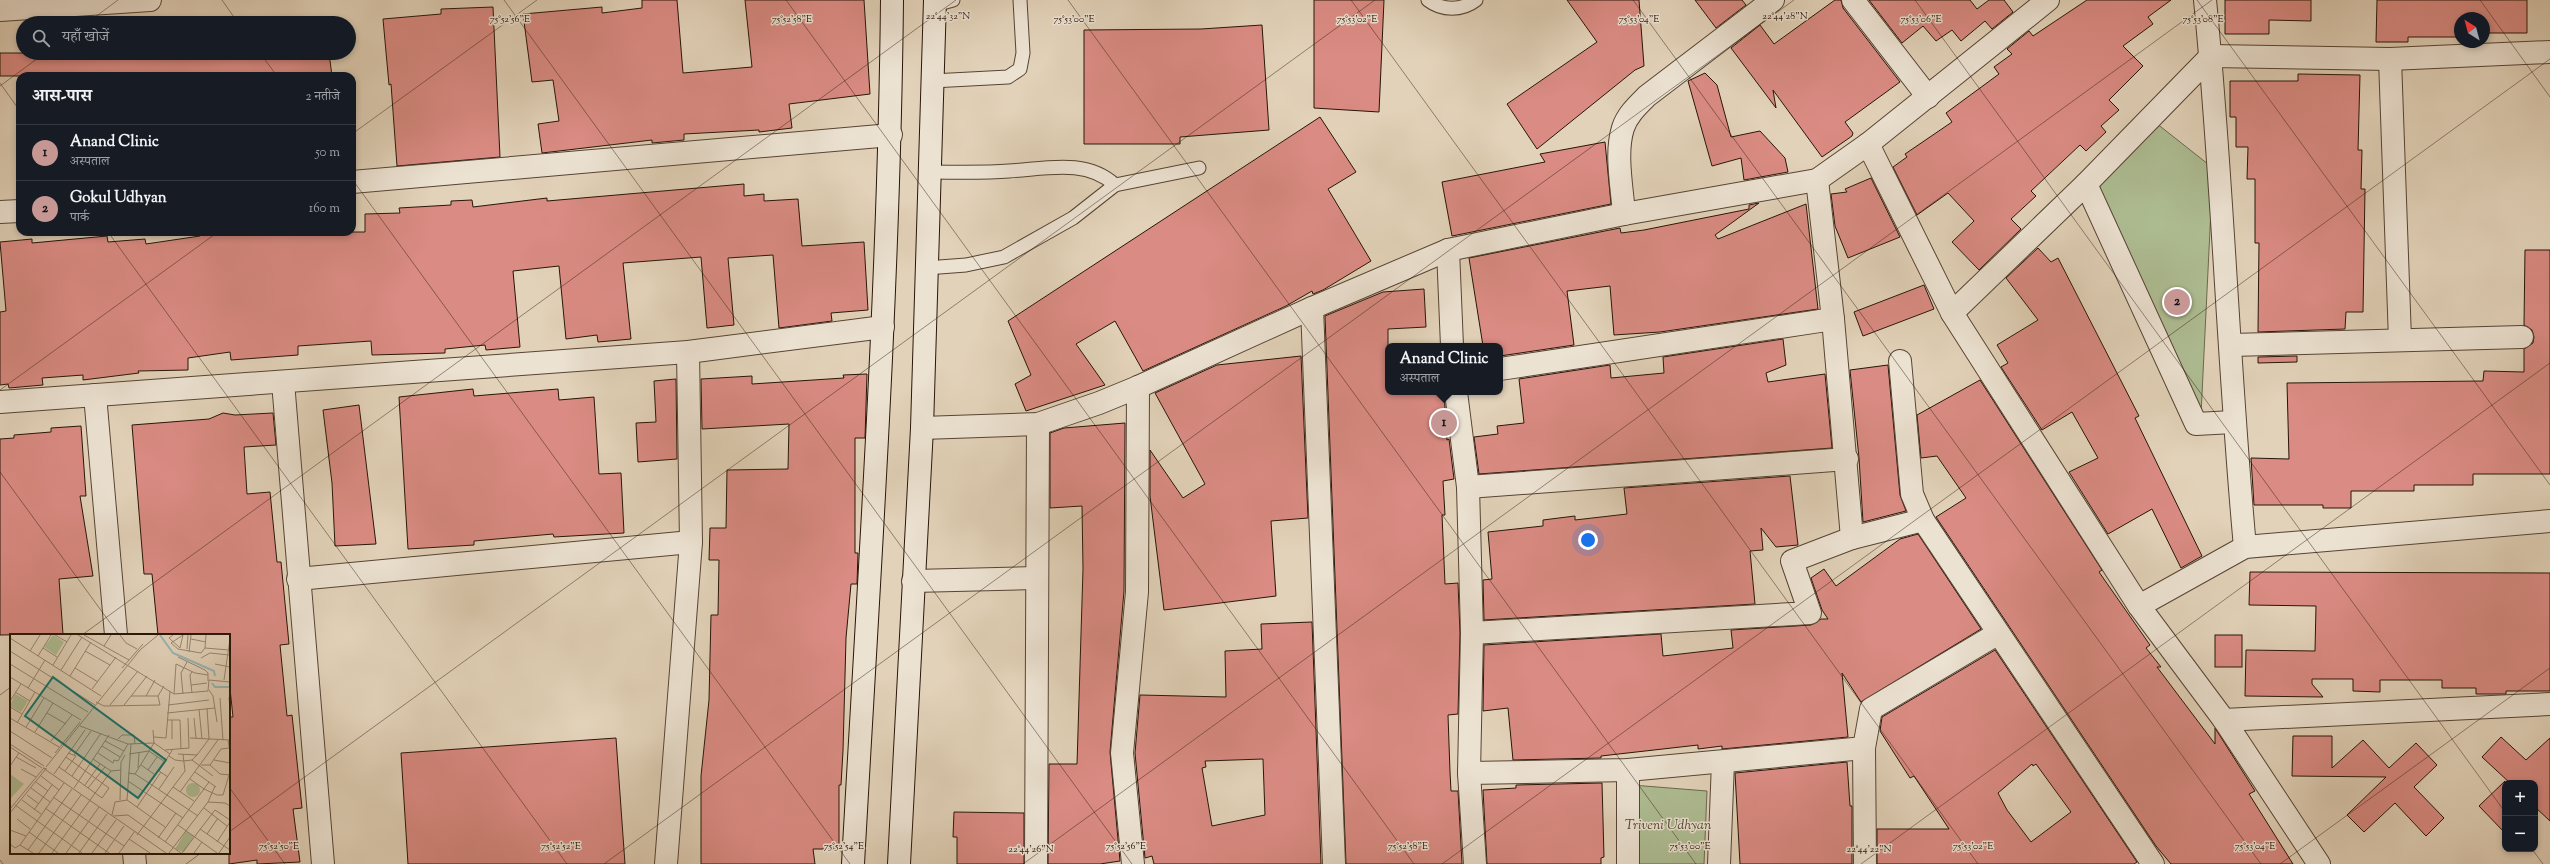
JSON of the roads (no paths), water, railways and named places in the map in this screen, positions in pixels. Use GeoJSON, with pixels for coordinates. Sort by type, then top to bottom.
{"type":"FeatureCollection","features":[{"type":"Feature","properties":{"kind":"street"},"geometry":{"type":"LineString","coordinates":[[0,10],[150,0]]}},
{"type":"Feature","properties":{"kind":"street"},"geometry":{"type":"LineString","coordinates":[[853,864],[883,327],[891,135],[892,0]]}},
{"type":"Feature","properties":{"kind":"street"},"geometry":{"type":"LineString","coordinates":[[1624,214],[1620,143],[1623,126],[1634,109],[1648,96],[1773,0]]}},
{"type":"Feature","properties":{"kind":"street"},"geometry":{"type":"LineString","coordinates":[[1853,0],[1928,97]]}},
{"type":"Feature","properties":{"kind":"street"},"geometry":{"type":"LineString","coordinates":[[922,428],[1038,424],[1138,387],[1312,308],[1448,250],[1624,214],[1817,180],[1868,144],[2048,0]]}},
{"type":"Feature","properties":{"kind":"street"},"geometry":{"type":"LineString","coordinates":[[2205,0],[2211,56],[2231,345],[2233,422],[2245,547]]}},
{"type":"Feature","properties":{"kind":"street"},"geometry":{"type":"LineString","coordinates":[[899,864],[922,428],[932,81],[941,2]]}},
{"type":"Feature","properties":{"kind":"street"},"geometry":{"type":"LineString","coordinates":[[1952,314],[2086,184],[2211,56],[2390,59],[2550,52]]}},
{"type":"Feature","properties":{"kind":"street"},"geometry":{"type":"LineString","coordinates":[[2390,59],[2400,340]]}},
{"type":"Feature","properties":{"kind":"street"},"geometry":{"type":"LineString","coordinates":[[356,182],[891,135]]}},
{"type":"Feature","properties":{"kind":"street"},"geometry":{"type":"LineString","coordinates":[[1868,144],[1952,314],[2139,606],[2224,720],[2320,864]]}},
{"type":"Feature","properties":{"kind":"street"},"geometry":{"type":"LineString","coordinates":[[1817,180],[1847,459],[1852,538]]}},
{"type":"Feature","properties":{"kind":"street"},"geometry":{"type":"LineString","coordinates":[[2086,184],[2196,424],[2233,422]]}},
{"type":"Feature","properties":{"kind":"street"},"geometry":{"type":"LineString","coordinates":[[0,212],[16,211]]}},
{"type":"Feature","properties":{"kind":"street"},"geometry":{"type":"LineString","coordinates":[[1448,250],[1452,343]]}},
{"type":"Feature","properties":{"kind":"street"},"geometry":{"type":"LineString","coordinates":[[1312,308],[1334,864]]}},
{"type":"Feature","properties":{"kind":"street"},"geometry":{"type":"LineString","coordinates":[[1503,369],[1833,319]]}},
{"type":"Feature","properties":{"kind":"street"},"geometry":{"type":"LineString","coordinates":[[0,402],[688,352],[883,327]]}},
{"type":"Feature","properties":{"kind":"street"},"geometry":{"type":"LineString","coordinates":[[2231,345],[2522,337]]}},
{"type":"Feature","properties":{"kind":"street"},"geometry":{"type":"LineString","coordinates":[[666,864],[691,542],[688,352]]}},
{"type":"Feature","properties":{"kind":"street"},"geometry":{"type":"LineString","coordinates":[[1900,361],[1912,494],[1923,520],[1997,634],[2153,864]]}},
{"type":"Feature","properties":{"kind":"street"},"geometry":{"type":"LineString","coordinates":[[283,382],[298,579],[323,864]]}},
{"type":"Feature","properties":{"kind":"street"},"geometry":{"type":"LineString","coordinates":[[1134,864],[1122,753],[1136,592],[1138,387]]}},
{"type":"Feature","properties":{"kind":"street"},"geometry":{"type":"LineString","coordinates":[[95,395],[116,634]]}},
{"type":"Feature","properties":{"kind":"street"},"geometry":{"type":"LineString","coordinates":[[1456,395],[1468,487],[1472,633],[1469,772],[1475,864]]}},
{"type":"Feature","properties":{"kind":"street"},"geometry":{"type":"LineString","coordinates":[[1036,864],[1036,578],[1038,424]]}},
{"type":"Feature","properties":{"kind":"street"},"geometry":{"type":"LineString","coordinates":[[1468,487],[1847,459]]}},
{"type":"Feature","properties":{"kind":"street"},"geometry":{"type":"LineString","coordinates":[[1472,633],[1810,613],[1792,561],[1852,538],[1923,520]]}},
{"type":"Feature","properties":{"kind":"street"},"geometry":{"type":"LineString","coordinates":[[2139,606],[2245,547],[2550,521]]}},
{"type":"Feature","properties":{"kind":"street"},"geometry":{"type":"LineString","coordinates":[[298,579],[691,542]]}},
{"type":"Feature","properties":{"kind":"street"},"geometry":{"type":"LineString","coordinates":[[913,581],[1036,578]]}},
{"type":"Feature","properties":{"kind":"street"},"geometry":{"type":"LineString","coordinates":[[1864,864],[1864,748],[1871,709],[1997,634]]}},
{"type":"Feature","properties":{"kind":"street"},"geometry":{"type":"LineString","coordinates":[[2224,720],[2550,704]]}},
{"type":"Feature","properties":{"kind":"street"},"geometry":{"type":"LineString","coordinates":[[1469,772],[1628,770],[1864,748]]}},
{"type":"Feature","properties":{"kind":"street"},"geometry":{"type":"LineString","coordinates":[[1720,864],[1723,762]]}},
{"type":"Feature","properties":{"kind":"street"},"geometry":{"type":"LineString","coordinates":[[1628,770],[1628,864]]}},
{"type":"Feature","properties":{"kind":"street"},"geometry":{"type":"LineString","coordinates":[[134,854],[135,864]]}},
{"type":"Feature","properties":{"kind":"lane"},"geometry":{"type":"LineString","coordinates":[[932,81],[1008,76],[1020,70],[1023,53],[1020,0]]}},
{"type":"Feature","properties":{"kind":"lane"},"geometry":{"type":"LineString","coordinates":[[1428,0],[1445,8],[1458,8],[1476,0]]}},
{"type":"Feature","properties":{"kind":"lane"},"geometry":{"type":"LineString","coordinates":[[929,172],[1010,171],[1051,166],[1104,175],[1115,185]]}},
{"type":"Feature","properties":{"kind":"lane"},"geometry":{"type":"LineString","coordinates":[[926,268],[966,265],[1004,257],[1073,218],[1115,185],[1199,168]]}},
{"type":"Feature","properties":{"kind":"place","name":"Gokul Udhyan"},"geometry":{"type":"Point","coordinates":[2177,302]}},
{"type":"Feature","properties":{"kind":"place","name":"Anand Clinic"},"geometry":{"type":"Point","coordinates":[1444,423]}},
{"type":"Feature","properties":{"kind":"park label","name":"Triveni Udhyan"},"geometry":{"type":"Point","coordinates":[1668,826]}}]}
